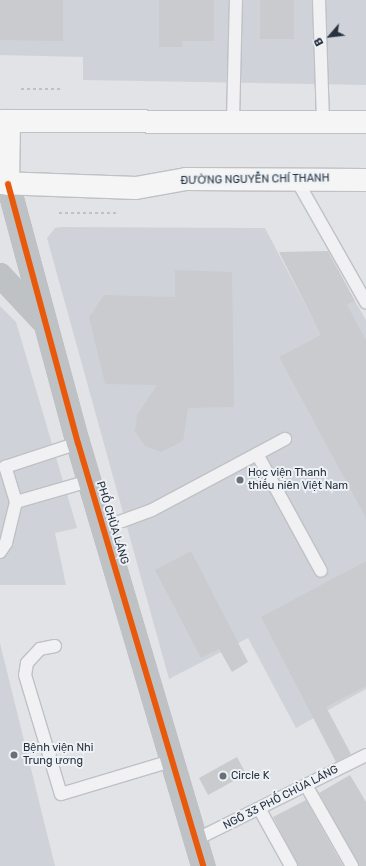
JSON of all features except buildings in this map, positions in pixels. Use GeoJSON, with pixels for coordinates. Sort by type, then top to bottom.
{"type":"FeatureCollection","features":[{"type":"Feature","properties":{"kind":"main road"},"geometry":{"type":"LineString","coordinates":[[4,183],[5,121],[138,124],[233,120],[366,122]]}},
{"type":"Feature","properties":{"kind":"main road","name":"ĐƯỜNG NGUYỄN CHÍ THANH"},"geometry":{"type":"LineString","coordinates":[[4,183],[136,188],[186,179],[366,180]]}},
{"type":"Feature","properties":{"kind":"street","name":"PHỐ CHÙA LÁNG"},"geometry":{"type":"LineString","coordinates":[[4,183],[89,481],[203,866]]}},
{"type":"Feature","properties":{"kind":"street"},"geometry":{"type":"LineString","coordinates":[[0,275],[43,321]]}},
{"type":"Feature","properties":{"kind":"lane"},"geometry":{"type":"LineString","coordinates":[[233,120],[236,0]]}},
{"type":"Feature","properties":{"kind":"lane"},"geometry":{"type":"LineString","coordinates":[[319,0],[323,122]]}},
{"type":"Feature","properties":{"kind":"lane"},"geometry":{"type":"LineString","coordinates":[[296,179],[366,302]]}},
{"type":"Feature","properties":{"kind":"lane"},"geometry":{"type":"LineString","coordinates":[[103,528],[152,510],[285,439]]}},
{"type":"Feature","properties":{"kind":"lane"},"geometry":{"type":"LineString","coordinates":[[0,552],[6,543],[16,502],[5,467],[78,443]]}},
{"type":"Feature","properties":{"kind":"lane"},"geometry":{"type":"LineString","coordinates":[[257,454],[321,571]]}},
{"type":"Feature","properties":{"kind":"lane"},"geometry":{"type":"LineString","coordinates":[[16,502],[89,481]]}},
{"type":"Feature","properties":{"kind":"lane"},"geometry":{"type":"LineString","coordinates":[[55,646],[40,649],[27,663],[25,675],[61,794],[171,761]]}},
{"type":"Feature","properties":{"kind":"lane","name":"NGÕ 33 PHỐ CHÙA LÁNG"},"geometry":{"type":"LineString","coordinates":[[195,840],[307,787],[366,755]]}},
{"type":"Feature","properties":{"kind":"lane"},"geometry":{"type":"LineString","coordinates":[[307,787],[352,866]]}},
{"type":"Feature","properties":{"kind":"lane"},"geometry":{"type":"LineString","coordinates":[[260,810],[291,866]]}},
{"type":"Feature","properties":{"kind":"path"},"geometry":{"type":"LineString","coordinates":[[21,89],[60,90]]}},
{"type":"Feature","properties":{"kind":"path"},"geometry":{"type":"LineString","coordinates":[[59,213],[118,213]]}},
{"type":"Feature","properties":{"kind":"shaded area"},"geometry":{"type":"Polygon","coordinates":[[[0,0],[366,0],[366,85],[83,80],[83,57],[0,55],[0,0]]]}},
{"type":"Feature","properties":{"kind":"shaded area","name":"Học viện Thanh thiếu niên Việt Nam"},"geometry":{"type":"Polygon","coordinates":[[[55,228],[265,228],[314,321],[355,301],[366,320],[366,689],[296,728],[248,638],[169,679],[47,238],[55,228]]]}},
{"type":"Feature","properties":{"kind":"shaded area"},"geometry":{"type":"Polygon","coordinates":[[[0,306],[16,322],[77,528],[55,533],[66,585],[0,585],[0,306]]]}},
{"type":"Feature","properties":{"kind":"shaded area","name":"Bệnh viện Nhi Trung ương"},"geometry":{"type":"Polygon","coordinates":[[[0,643],[55,866],[0,866],[0,643]]]}},
{"type":"Feature","properties":{"kind":"cycle path"},"geometry":{"type":"LineString","coordinates":[[8,184],[78,443],[203,866]]}},
{"type":"Feature","properties":{"kind":"place","name":"Học viện Thanh thiếu niên Việt Nam"},"geometry":{"type":"Point","coordinates":[240,480]}},
{"type":"Feature","properties":{"kind":"place","name":"Bệnh viện Nhi Trung ương"},"geometry":{"type":"Point","coordinates":[14,755]}},
{"type":"Feature","properties":{"kind":"place","name":"Circle K"},"geometry":{"type":"Point","coordinates":[223,776]}}]}
